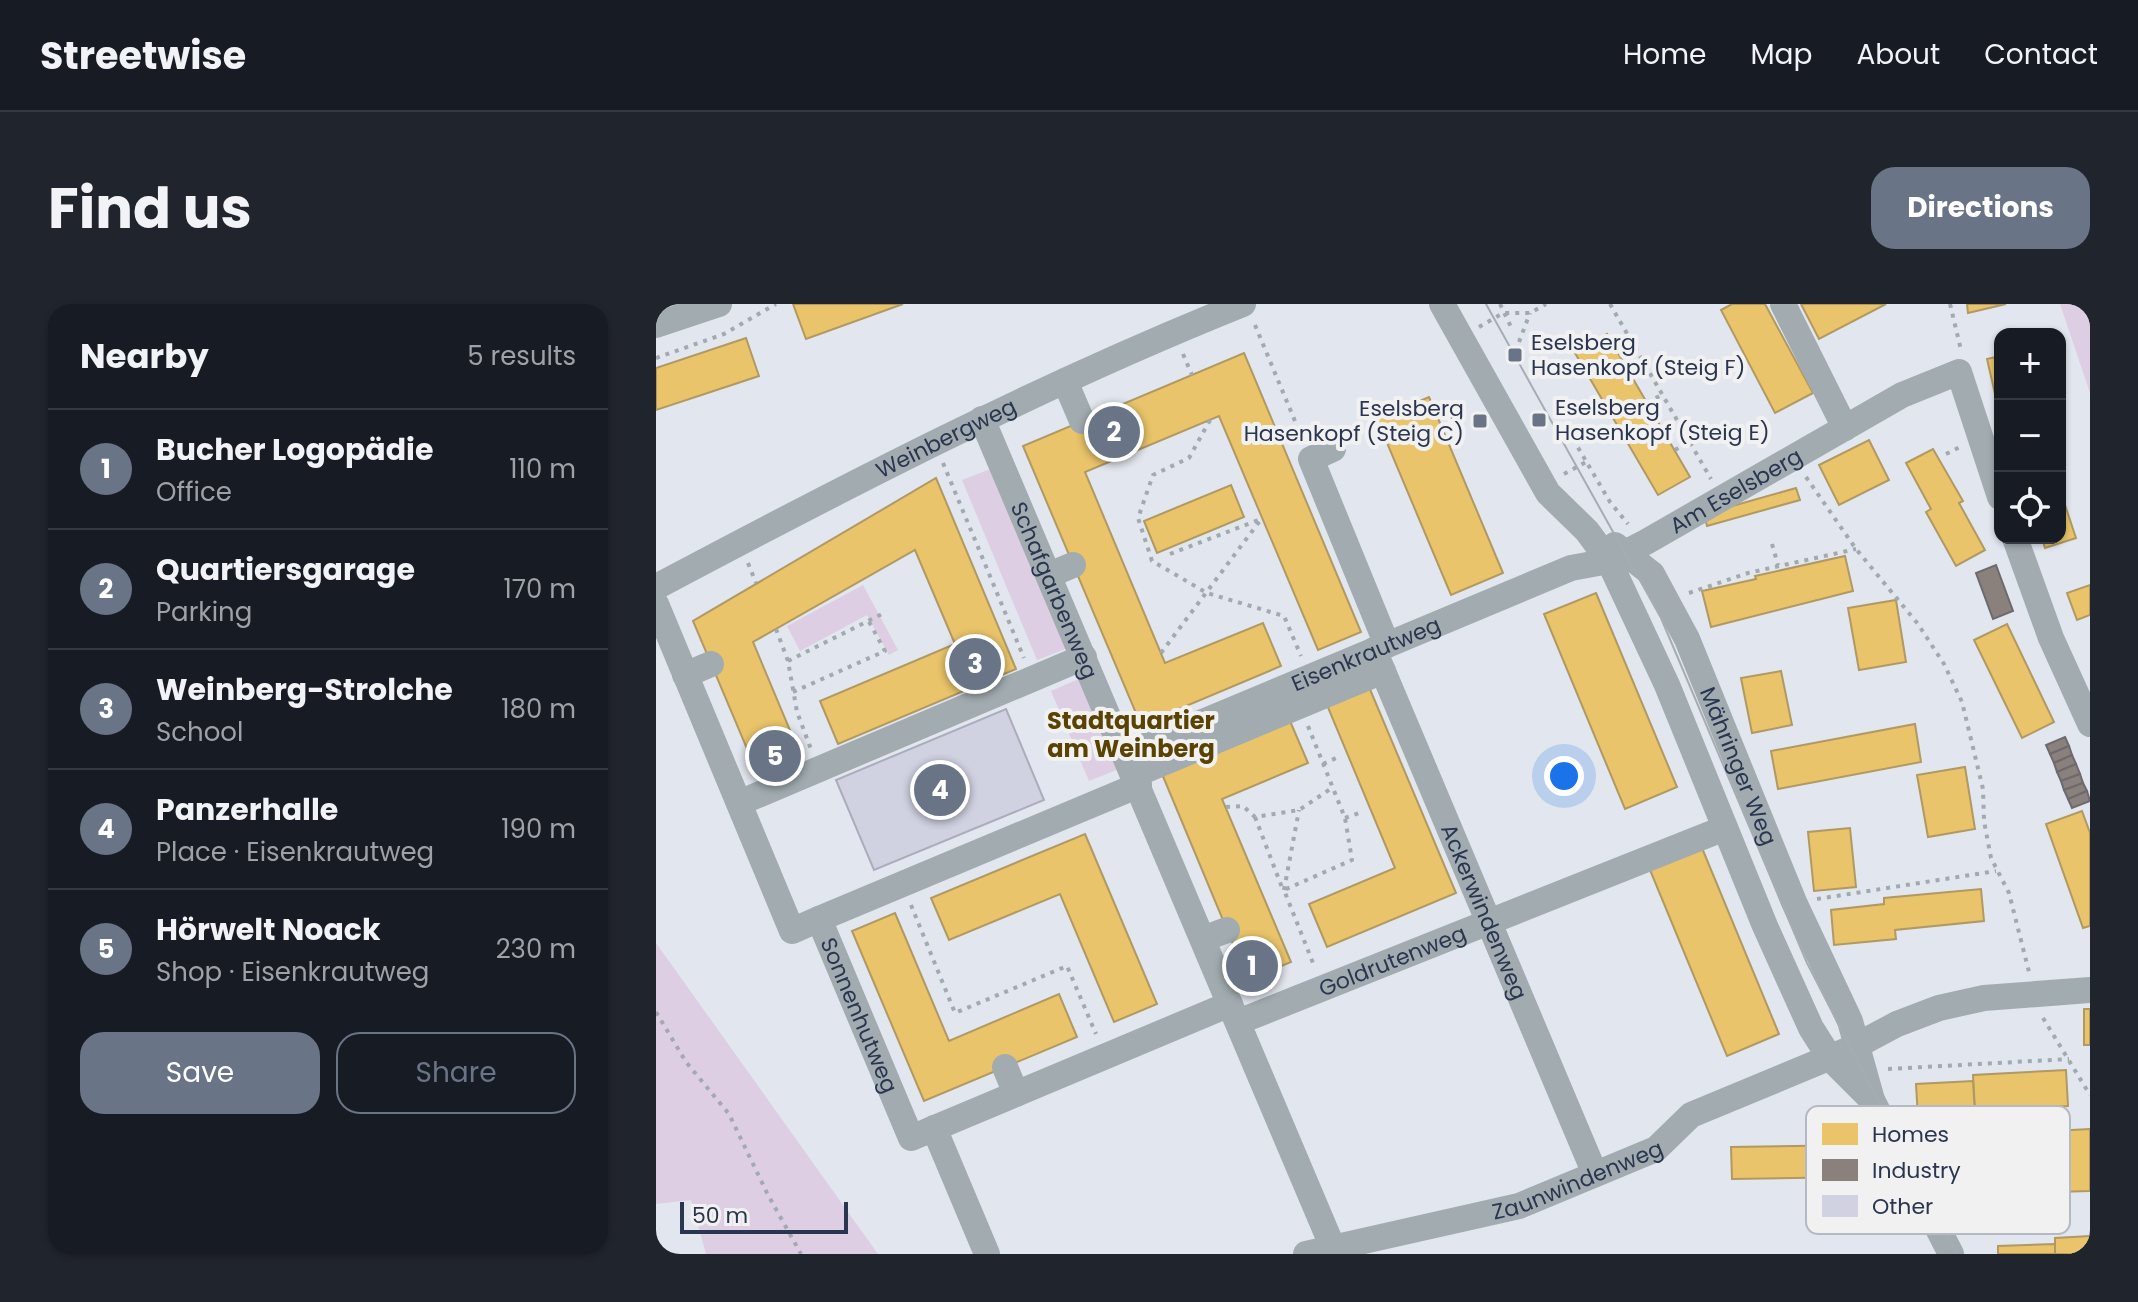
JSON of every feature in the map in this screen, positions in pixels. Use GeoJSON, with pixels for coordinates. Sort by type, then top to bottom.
{"type":"FeatureCollection","features":[{"type":"Feature","properties":{"kind":"street"},"geometry":{"type":"LineString","coordinates":[[656,325],[719,304]]}},
{"type":"Feature","properties":{"kind":"street","name":"Weinbergweg"},"geometry":{"type":"LineString","coordinates":[[656,587],[934,442],[1243,304]]}},
{"type":"Feature","properties":{"kind":"street","name":"Mähringer Weg"},"geometry":{"type":"LineString","coordinates":[[1442,304],[1543,486],[1575,520],[1627,552],[1652,574],[1668,601],[1701,673],[1794,902],[1850,1021],[1875,1106]]}},
{"type":"Feature","properties":{"kind":"street"},"geometry":{"type":"LineString","coordinates":[[1783,304],[1845,428]]}},
{"type":"Feature","properties":{"kind":"street"},"geometry":{"type":"LineString","coordinates":[[1959,372],[1994,479]]}},
{"type":"Feature","properties":{"kind":"street","name":"Am Eselsberg"},"geometry":{"type":"LineString","coordinates":[[1627,552],[1902,395],[1959,372]]}},
{"type":"Feature","properties":{"kind":"street"},"geometry":{"type":"LineString","coordinates":[[1065,381],[1082,421]]}},
{"type":"Feature","properties":{"kind":"street","name":"Schafgarbenweg"},"geometry":{"type":"LineString","coordinates":[[982,419],[1061,570],[1084,657],[1133,771],[1215,934],[1234,1013],[1333,1248]]}},
{"type":"Feature","properties":{"kind":"street","name":"Ackerwindenweg"},"geometry":{"type":"LineString","coordinates":[[1322,454],[1381,655],[1595,1174]]}},
{"type":"Feature","properties":{"kind":"street"},"geometry":{"type":"LineString","coordinates":[[2017,544],[2051,638],[2090,724]]}},
{"type":"Feature","properties":{"kind":"street","name":"Mähringer Weg"},"geometry":{"type":"LineString","coordinates":[[1627,552],[1667,685],[1786,975],[1811,1028],[1830,1058],[1872,1100]]}},
{"type":"Feature","properties":{"kind":"street","name":"Eisenkrautweg"},"geometry":{"type":"LineString","coordinates":[[819,919],[902,885],[1133,771],[1310,677],[1381,655],[1571,568],[1627,552]]}},
{"type":"Feature","properties":{"kind":"street","name":"Sonnenhutweg"},"geometry":{"type":"LineString","coordinates":[[656,604],[792,931],[819,919],[911,1138],[934,1128]]}},
{"type":"Feature","properties":{"kind":"street","name":"Eisenkrautweg"},"geometry":{"type":"LineString","coordinates":[[1133,771],[1300,706],[1381,655]]}},
{"type":"Feature","properties":{"kind":"street"},"geometry":{"type":"LineString","coordinates":[[739,803],[1084,657]]}},
{"type":"Feature","properties":{"kind":"street"},"geometry":{"type":"LineString","coordinates":[[685,675],[711,664]]}},
{"type":"Feature","properties":{"kind":"street","name":"Goldrutenweg"},"geometry":{"type":"LineString","coordinates":[[934,1128],[1234,1013],[1323,988],[1725,828]]}},
{"type":"Feature","properties":{"kind":"street"},"geometry":{"type":"LineString","coordinates":[[1830,1058],[1897,1024],[1939,1008],[1984,998],[2090,990]]}},
{"type":"Feature","properties":{"kind":"street","name":"Zaunwindenweg"},"geometry":{"type":"LineString","coordinates":[[1306,1254],[1519,1206],[1656,1149],[1691,1115],[1830,1058]]}},
{"type":"Feature","properties":{"kind":"street"},"geometry":{"type":"LineString","coordinates":[[1005,1067],[1016,1094]]}},
{"type":"Feature","properties":{"kind":"street"},"geometry":{"type":"LineString","coordinates":[[934,1128],[987,1254]]}},
{"type":"Feature","properties":{"kind":"street","name":"Mähringer Weg"},"geometry":{"type":"LineString","coordinates":[[1941,1234],[1951,1254]]}},
{"type":"Feature","properties":{"kind":"path"},"geometry":{"type":"LineString","coordinates":[[656,358],[724,334],[776,304]]}},
{"type":"Feature","properties":{"kind":"path"},"geometry":{"type":"LineString","coordinates":[[1500,304],[1513,331]]}},
{"type":"Feature","properties":{"kind":"path"},"geometry":{"type":"LineString","coordinates":[[1477,328],[1503,313],[1530,313],[1546,304]]}},
{"type":"Feature","properties":{"kind":"path"},"geometry":{"type":"LineString","coordinates":[[1610,304],[1723,499]]}},
{"type":"Feature","properties":{"kind":"path"},"geometry":{"type":"LineString","coordinates":[[1950,304],[1961,346],[1959,372]]}},
{"type":"Feature","properties":{"kind":"path"},"geometry":{"type":"LineString","coordinates":[[1519,342],[1530,313]]}},
{"type":"Feature","properties":{"kind":"path"},"geometry":{"type":"LineString","coordinates":[[1263,345],[1322,454]]}},
{"type":"Feature","properties":{"kind":"path"},"geometry":{"type":"LineString","coordinates":[[1620,357],[1636,348]]}},
{"type":"Feature","properties":{"kind":"path"},"geometry":{"type":"LineString","coordinates":[[1647,403],[1663,394]]}},
{"type":"Feature","properties":{"kind":"path"},"geometry":{"type":"LineString","coordinates":[[1210,420],[1189,458],[1153,475],[1138,518],[1152,561],[1207,593],[1284,616],[1310,677]]}},
{"type":"Feature","properties":{"kind":"path"},"geometry":{"type":"LineString","coordinates":[[1573,439],[1610,502],[1627,552]]}},
{"type":"Feature","properties":{"kind":"path"},"geometry":{"type":"LineString","coordinates":[[1675,450],[1689,441]]}},
{"type":"Feature","properties":{"kind":"path"},"geometry":{"type":"LineString","coordinates":[[934,442],[1033,678]]}},
{"type":"Feature","properties":{"kind":"path"},"geometry":{"type":"LineString","coordinates":[[1792,458],[1856,549],[1918,624],[1944,664],[1962,702],[1983,789],[1987,842],[1996,871],[2013,905],[2039,1012],[2090,1095]]}},
{"type":"Feature","properties":{"kind":"path"},"geometry":{"type":"LineString","coordinates":[[1161,653],[1262,518],[1170,554]]}},
{"type":"Feature","properties":{"kind":"path"},"geometry":{"type":"LineString","coordinates":[[1772,544],[1778,565]]}},
{"type":"Feature","properties":{"kind":"path"},"geometry":{"type":"LineString","coordinates":[[1668,601],[1715,582],[1856,549]]}},
{"type":"Feature","properties":{"kind":"path"},"geometry":{"type":"LineString","coordinates":[[788,661],[882,614]]}},
{"type":"Feature","properties":{"kind":"path"},"geometry":{"type":"LineString","coordinates":[[793,692],[885,651],[868,620]]}},
{"type":"Feature","properties":{"kind":"path"},"geometry":{"type":"LineString","coordinates":[[776,629],[788,661],[797,712],[819,769]]}},
{"type":"Feature","properties":{"kind":"path"},"geometry":{"type":"LineString","coordinates":[[1284,890],[1352,860],[1345,818],[1300,706]]}},
{"type":"Feature","properties":{"kind":"path"},"geometry":{"type":"LineString","coordinates":[[1323,764],[1336,758]]}},
{"type":"Feature","properties":{"kind":"path"},"geometry":{"type":"LineString","coordinates":[[1255,817],[1299,810],[1332,788]]}},
{"type":"Feature","properties":{"kind":"path"},"geometry":{"type":"LineString","coordinates":[[1226,807],[1243,806],[1255,817],[1323,988]]}},
{"type":"Feature","properties":{"kind":"path"},"geometry":{"type":"LineString","coordinates":[[1284,890],[1299,810]]}},
{"type":"Feature","properties":{"kind":"path"},"geometry":{"type":"LineString","coordinates":[[1345,818],[1359,813]]}},
{"type":"Feature","properties":{"kind":"path"},"geometry":{"type":"LineString","coordinates":[[1794,902],[1996,871]]}},
{"type":"Feature","properties":{"kind":"path"},"geometry":{"type":"LineString","coordinates":[[902,885],[955,1013],[1067,966],[1095,1030]]}},
{"type":"Feature","properties":{"kind":"path"},"geometry":{"type":"LineString","coordinates":[[656,1012],[686,1062],[729,1114],[801,1254]]}},
{"type":"Feature","properties":{"kind":"path"},"geometry":{"type":"LineString","coordinates":[[1881,1071],[1892,1067],[2069,1059]]}},
{"type":"Feature","properties":{"kind":"shaded area"},"geometry":{"type":"Polygon","coordinates":[[[2060,304],[2090,304],[2090,393],[2060,304]]]}},
{"type":"Feature","properties":{"kind":"shaded area"},"geometry":{"type":"Polygon","coordinates":[[[993,468],[1068,648],[1037,660],[962,480],[993,468]]]}},
{"type":"Feature","properties":{"kind":"shaded area"},"geometry":{"type":"Polygon","coordinates":[[[863,585],[898,650],[889,655],[867,615],[800,651],[787,626],[863,585]]]}},
{"type":"Feature","properties":{"kind":"shaded area"},"geometry":{"type":"Polygon","coordinates":[[[1081,678],[1119,769],[1089,781],[1051,691],[1081,678]]]}},
{"type":"Feature","properties":{"kind":"shaded area"},"geometry":{"type":"Polygon","coordinates":[[[656,943],[878,1254],[706,1254],[691,1200],[656,1204],[656,943]]]}},
{"type":"Feature","properties":{"kind":"building: Homes"},"geometry":{"type":"Polygon","coordinates":[[[793,304],[903,304],[806,339],[793,304]]]}},
{"type":"Feature","properties":{"kind":"building: Homes"},"geometry":{"type":"Polygon","coordinates":[[[1732,304],[1765,304],[1813,393],[1775,413],[1721,310],[1732,304]]]}},
{"type":"Feature","properties":{"kind":"building: Homes"},"geometry":{"type":"Polygon","coordinates":[[[1801,304],[1886,304],[1819,339],[1801,304]]]}},
{"type":"Feature","properties":{"kind":"building: Homes"},"geometry":{"type":"Polygon","coordinates":[[[1967,304],[2006,304],[1968,313],[1967,304]]]}},
{"type":"Feature","properties":{"kind":"building: Homes"},"geometry":{"type":"Polygon","coordinates":[[[1607,334],[1690,477],[1658,495],[1575,353],[1607,334]]]}},
{"type":"Feature","properties":{"kind":"building: Homes"},"geometry":{"type":"Polygon","coordinates":[[[746,338],[759,376],[656,410],[656,368],[746,338]]]}},
{"type":"Feature","properties":{"kind":"building: Homes"},"geometry":{"type":"Polygon","coordinates":[[[1244,353],[1361,632],[1318,650],[1219,416],[1085,472],[1165,663],[1263,623],[1281,666],[1141,725],[1023,446],[1244,353]]]}},
{"type":"Feature","properties":{"kind":"building: Homes"},"geometry":{"type":"Polygon","coordinates":[[[1994,357],[1994,390],[1987,359],[1994,357]]]}},
{"type":"Feature","properties":{"kind":"building: Homes"},"geometry":{"type":"Polygon","coordinates":[[[1429,397],[1503,573],[1451,595],[1377,419],[1429,397]]]}},
{"type":"Feature","properties":{"kind":"building: Homes"},"geometry":{"type":"Polygon","coordinates":[[[1869,440],[1889,480],[1839,505],[1819,465],[1869,440]]]}},
{"type":"Feature","properties":{"kind":"building: Homes"},"geometry":{"type":"Polygon","coordinates":[[[1933,449],[1963,501],[1959,503],[1985,550],[1956,566],[1926,512],[1931,509],[1906,463],[1933,449]]]}},
{"type":"Feature","properties":{"kind":"building: Homes"},"geometry":{"type":"Polygon","coordinates":[[[936,478],[1016,669],[838,744],[820,701],[955,644],[915,550],[753,642],[802,759],[759,777],[693,621],[936,478]]]}},
{"type":"Feature","properties":{"kind":"building: Homes"},"geometry":{"type":"Polygon","coordinates":[[[1231,485],[1244,517],[1157,553],[1144,521],[1231,485]]]}},
{"type":"Feature","properties":{"kind":"building: Homes"},"geometry":{"type":"Polygon","coordinates":[[[1796,488],[1800,500],[1707,526],[1704,514],[1796,488]]]}},
{"type":"Feature","properties":{"kind":"building: Homes"},"geometry":{"type":"Polygon","coordinates":[[[2066,508],[2076,538],[2066,541],[2066,508]]]}},
{"type":"Feature","properties":{"kind":"building: Homes"},"geometry":{"type":"Polygon","coordinates":[[[1845,556],[1853,591],[1711,627],[1702,591],[1845,556]]]}},
{"type":"Feature","properties":{"kind":"building: Homes"},"geometry":{"type":"Polygon","coordinates":[[[2090,585],[2090,615],[2077,620],[2067,593],[2090,585]]]}},
{"type":"Feature","properties":{"kind":"building: Homes"},"geometry":{"type":"Polygon","coordinates":[[[1596,593],[1677,787],[1625,809],[1544,614],[1596,593]]]}},
{"type":"Feature","properties":{"kind":"building: Homes"},"geometry":{"type":"Polygon","coordinates":[[[1896,600],[1906,662],[1859,670],[1848,608],[1896,600]]]}},
{"type":"Feature","properties":{"kind":"building: Homes"},"geometry":{"type":"Polygon","coordinates":[[[2007,624],[2054,722],[2022,738],[1974,640],[2007,624]]]}},
{"type":"Feature","properties":{"kind":"building: Homes"},"geometry":{"type":"Polygon","coordinates":[[[1781,671],[1792,725],[1752,733],[1741,678],[1781,671]]]}},
{"type":"Feature","properties":{"kind":"building: Homes"},"geometry":{"type":"Polygon","coordinates":[[[1369,687],[1456,893],[1327,947],[1309,904],[1395,868],[1327,705],[1369,687]]]}},
{"type":"Feature","properties":{"kind":"building: Homes"},"geometry":{"type":"Polygon","coordinates":[[[1290,721],[1308,763],[1222,799],[1291,962],[1248,980],[1162,774],[1290,721]]]}},
{"type":"Feature","properties":{"kind":"building: Homes"},"geometry":{"type":"Polygon","coordinates":[[[1915,724],[1921,762],[1778,789],[1771,751],[1915,724]]]}},
{"type":"Feature","properties":{"kind":"building: Homes"},"geometry":{"type":"Polygon","coordinates":[[[1965,767],[1975,829],[1928,837],[1917,775],[1965,767]]]}},
{"type":"Feature","properties":{"kind":"building: Homes"},"geometry":{"type":"Polygon","coordinates":[[[2082,811],[2090,833],[2090,926],[2083,928],[2046,824],[2082,811]]]}},
{"type":"Feature","properties":{"kind":"building: Homes"},"geometry":{"type":"Polygon","coordinates":[[[1850,828],[1856,887],[1814,891],[1808,832],[1850,828]]]}},
{"type":"Feature","properties":{"kind":"building: Homes"},"geometry":{"type":"Polygon","coordinates":[[[1085,834],[1157,1004],[1114,1022],[1060,894],[949,940],[931,898],[1085,834]]]}},
{"type":"Feature","properties":{"kind":"building: Homes"},"geometry":{"type":"Polygon","coordinates":[[[1702,848],[1779,1034],[1727,1056],[1650,870],[1702,848]]]}},
{"type":"Feature","properties":{"kind":"building: Homes"},"geometry":{"type":"Polygon","coordinates":[[[1981,889],[1984,921],[1895,930],[1896,939],[1834,945],[1831,910],[1884,904],[1884,898],[1981,889]]]}},
{"type":"Feature","properties":{"kind":"building: Homes"},"geometry":{"type":"Polygon","coordinates":[[[895,913],[949,1041],[1059,994],[1077,1037],[924,1101],[852,931],[895,913]]]}},
{"type":"Feature","properties":{"kind":"building: Homes"},"geometry":{"type":"Polygon","coordinates":[[[2084,1009],[2090,1009],[2090,1045],[2084,1045],[2084,1009]]]}},
{"type":"Feature","properties":{"kind":"building: Homes"},"geometry":{"type":"Polygon","coordinates":[[[2066,1070],[2068,1106],[1975,1106],[1973,1075],[2066,1070]]]}},
{"type":"Feature","properties":{"kind":"building: Homes"},"geometry":{"type":"Polygon","coordinates":[[[1973,1081],[1974,1106],[1917,1106],[1916,1084],[1973,1081]]]}},
{"type":"Feature","properties":{"kind":"building: Homes"},"geometry":{"type":"Polygon","coordinates":[[[2090,1129],[2090,1191],[2070,1192],[2070,1130],[2090,1129]]]}},
{"type":"Feature","properties":{"kind":"building: Homes"},"geometry":{"type":"Polygon","coordinates":[[[1806,1146],[1806,1178],[1732,1179],[1731,1147],[1806,1146]]]}},
{"type":"Feature","properties":{"kind":"building: Homes"},"geometry":{"type":"Polygon","coordinates":[[[2090,1236],[2090,1254],[2055,1254],[2055,1238],[2090,1236]]]}},
{"type":"Feature","properties":{"kind":"building: Homes"},"geometry":{"type":"Polygon","coordinates":[[[2055,1244],[2055,1254],[1998,1254],[1998,1246],[2055,1244]]]}},
{"type":"Feature","properties":{"kind":"building: Industry"},"geometry":{"type":"Polygon","coordinates":[[[1996,565],[2013,611],[1993,619],[1976,573],[1996,565]]]}},
{"type":"Feature","properties":{"kind":"building: Industry"},"geometry":{"type":"Polygon","coordinates":[[[2065,737],[2069,746],[2050,754],[2046,745],[2065,737]]]}},
{"type":"Feature","properties":{"kind":"building: Industry"},"geometry":{"type":"Polygon","coordinates":[[[2069,746],[2072,755],[2054,763],[2050,754],[2069,746]]]}},
{"type":"Feature","properties":{"kind":"building: Industry"},"geometry":{"type":"Polygon","coordinates":[[[2072,755],[2076,764],[2057,772],[2054,763],[2072,755]]]}},
{"type":"Feature","properties":{"kind":"building: Industry"},"geometry":{"type":"Polygon","coordinates":[[[2076,764],[2080,774],[2061,781],[2057,772],[2076,764]]]}},
{"type":"Feature","properties":{"kind":"building: Industry"},"geometry":{"type":"Polygon","coordinates":[[[2080,774],[2083,783],[2064,790],[2061,781],[2080,774]]]}},
{"type":"Feature","properties":{"kind":"building: Industry"},"geometry":{"type":"Polygon","coordinates":[[[2083,783],[2087,791],[2068,799],[2064,790],[2083,783]]]}},
{"type":"Feature","properties":{"kind":"building: Industry"},"geometry":{"type":"Polygon","coordinates":[[[2087,791],[2090,801],[2072,808],[2068,799],[2087,791]]]}},
{"type":"Feature","properties":{"kind":"building: Other"},"geometry":{"type":"Polygon","coordinates":[[[1006,709],[1044,800],[874,870],[836,780],[1006,709]]]}},
{"type":"Feature","properties":{"kind":"tram line"},"geometry":{"type":"LineString","coordinates":[[1486,304],[1661,618],[1807,963],[1881,1106]]}},
{"type":"Feature","properties":{"kind":"tram line"},"geometry":{"type":"LineString","coordinates":[[1947,1234],[1957,1254]]}},
{"type":"Feature","properties":{"kind":"place","name":"Eselsberg Hasenkopf (Steig F)"},"geometry":{"type":"Point","coordinates":[1515,355]}},
{"type":"Feature","properties":{"kind":"place","name":"Eselsberg Hasenkopf (Steig E)"},"geometry":{"type":"Point","coordinates":[1539,420]}},
{"type":"Feature","properties":{"kind":"place","name":"Eselsberg Hasenkopf (Steig C)"},"geometry":{"type":"Point","coordinates":[1480,421]}},
{"type":"Feature","properties":{"kind":"place","name":"Quartiersgarage"},"geometry":{"type":"Point","coordinates":[1114,432]}},
{"type":"Feature","properties":{"kind":"place","name":"Weinberg-Strolche"},"geometry":{"type":"Point","coordinates":[975,664]}},
{"type":"Feature","properties":{"kind":"place","name":"Hörwelt Noack"},"geometry":{"type":"Point","coordinates":[775,756]}},
{"type":"Feature","properties":{"kind":"place","name":"Panzerhalle"},"geometry":{"type":"Point","coordinates":[940,790]}},
{"type":"Feature","properties":{"kind":"place","name":"Bucher Logopädie"},"geometry":{"type":"Point","coordinates":[1252,966]}},
{"type":"Feature","properties":{"kind":"district","name":"Stadtquartier am Weinberg"},"geometry":{"type":"Point","coordinates":[1131,734]}}]}
